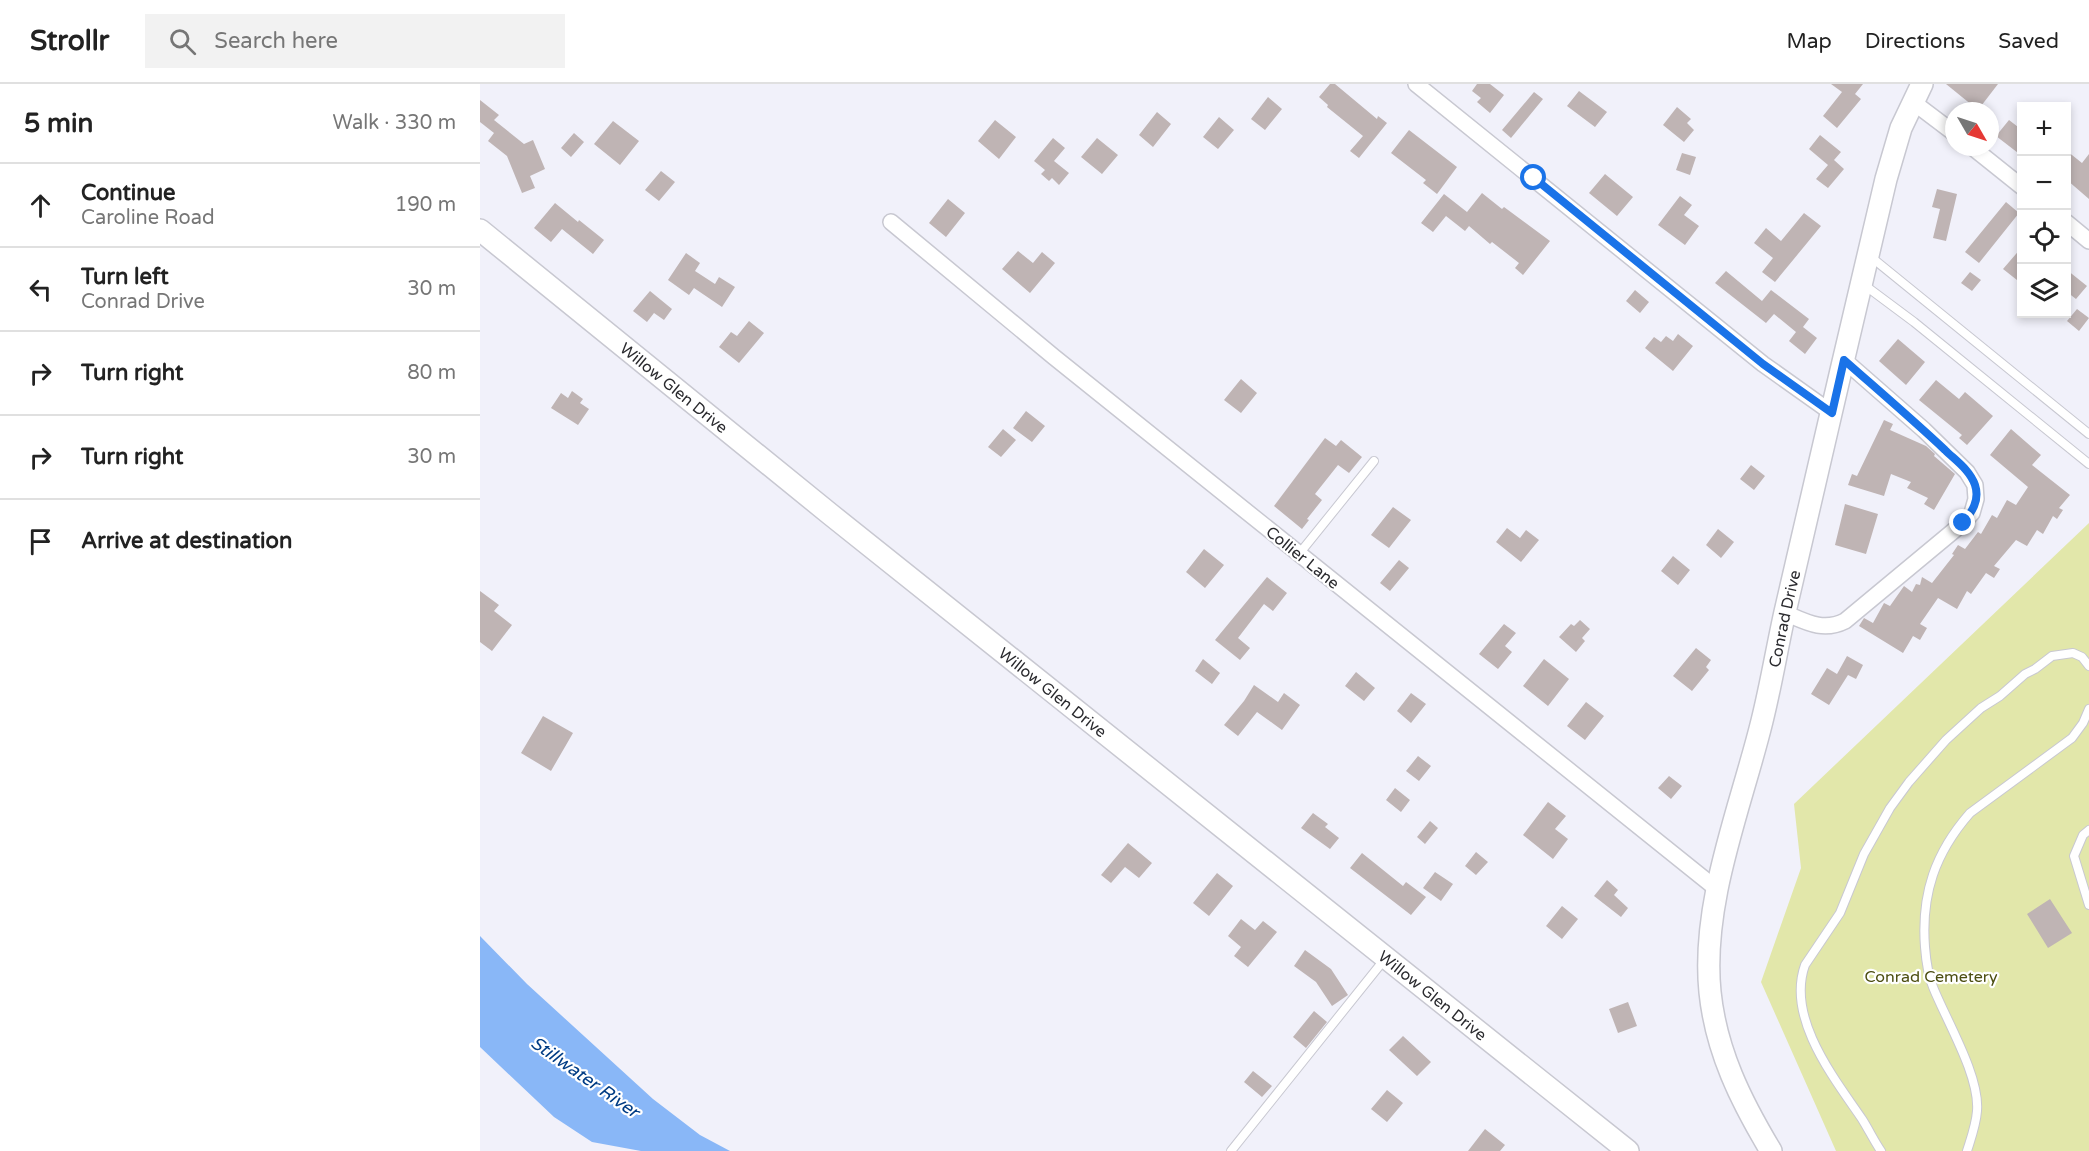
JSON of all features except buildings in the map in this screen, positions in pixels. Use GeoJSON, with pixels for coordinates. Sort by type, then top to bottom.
{"type":"FeatureCollection","features":[{"type":"Feature","properties":{"kind":"main road","name":"Conrad Drive"},"geometry":{"type":"LineString","coordinates":[[1771,1151],[1748,1113],[1721,1052],[1709,991],[1712,925],[1718,890],[1762,721],[1868,255],[1898,138],[1917,93]]}},
{"type":"Feature","properties":{"kind":"main road","name":"Willow Glen Drive"},"geometry":{"type":"LineString","coordinates":[[480,230],[830,514],[1628,1151]]}},
{"type":"Feature","properties":{"kind":"street"},"geometry":{"type":"LineString","coordinates":[[1416,84],[1763,364],[1832,413]]}},
{"type":"Feature","properties":{"kind":"street"},"geometry":{"type":"LineString","coordinates":[[1917,93],[1945,123]]}},
{"type":"Feature","properties":{"kind":"street"},"geometry":{"type":"LineString","coordinates":[[1983,156],[2017,183]]}},
{"type":"Feature","properties":{"kind":"street","name":"Collier Lane"},"geometry":{"type":"LineString","coordinates":[[891,222],[1299,554],[1718,890]]}},
{"type":"Feature","properties":{"kind":"street"},"geometry":{"type":"LineString","coordinates":[[2071,225],[2089,241]]}},
{"type":"Feature","properties":{"kind":"street"},"geometry":{"type":"LineString","coordinates":[[1785,613],[1814,626],[1837,625],[1845,621],[1963,523],[1974,506],[1976,492],[1967,472],[1924,430],[1844,360]]}},
{"type":"Feature","properties":{"kind":"lane"},"geometry":{"type":"LineString","coordinates":[[1868,255],[2089,434]]}},
{"type":"Feature","properties":{"kind":"lane"},"geometry":{"type":"LineString","coordinates":[[1862,283],[1914,322],[2089,464]]}},
{"type":"Feature","properties":{"kind":"lane"},"geometry":{"type":"LineString","coordinates":[[1299,554],[1374,461]]}},
{"type":"Feature","properties":{"kind":"lane"},"geometry":{"type":"LineString","coordinates":[[1881,1151],[1820,1055],[1809,1027],[1801,996],[1801,975],[1805,965],[1840,913],[1864,854],[1890,808],[1909,782],[1946,740],[1981,708],[2052,656],[2073,653],[2082,657],[2089,666]]}},
{"type":"Feature","properties":{"kind":"lane"},"geometry":{"type":"LineString","coordinates":[[1966,1151],[1974,1126],[1977,1104],[1970,1073],[1932,987],[1926,962],[1924,937],[1929,884],[1943,850],[1970,813],[2072,738],[2083,723],[2089,709]]}},
{"type":"Feature","properties":{"kind":"lane"},"geometry":{"type":"LineString","coordinates":[[2089,830],[2083,835],[2074,856],[2089,905]]}},
{"type":"Feature","properties":{"kind":"lane"},"geometry":{"type":"LineString","coordinates":[[1231,1151],[1385,958]]}},
{"type":"Feature","properties":{"kind":"green space","name":"Conrad Cemetery"},"geometry":{"type":"Polygon","coordinates":[[[2089,523],[2089,1151],[1836,1151],[1761,982],[1801,868],[1794,804],[2089,523]]]}},
{"type":"Feature","properties":{"kind":"water","name":"Stillwater River"},"geometry":{"type":"Polygon","coordinates":[[[480,936],[527,984],[653,1099],[700,1135],[730,1151],[641,1151],[592,1142],[554,1117],[480,1047],[480,936]]]}},
{"type":"Feature","properties":{"kind":"route"},"geometry":{"type":"LineString","coordinates":[[1534,178],[1763,364],[1832,413],[1844,360],[1924,430],[1972,478],[1976,499],[1972,513],[1963,523]]}}]}
